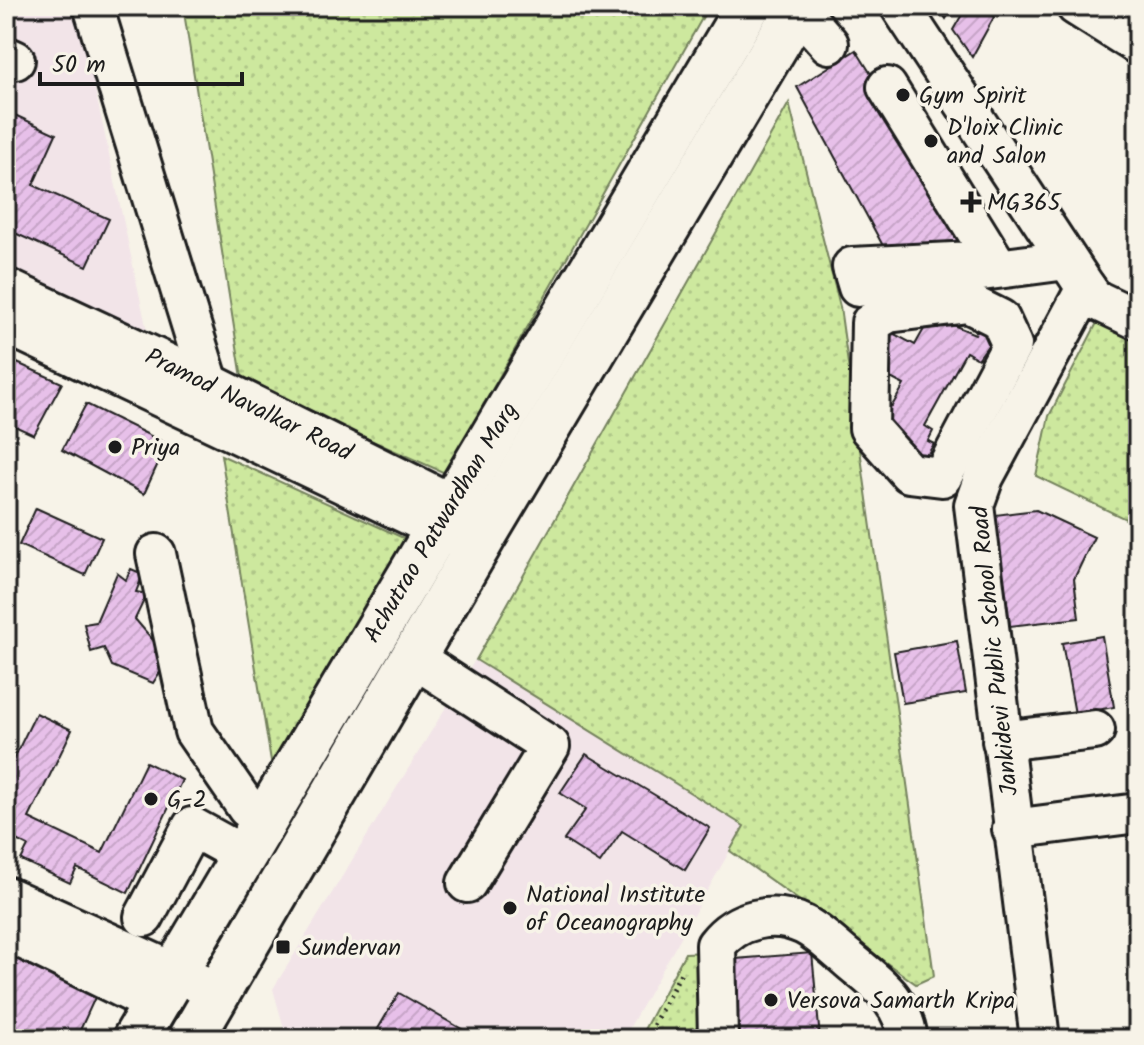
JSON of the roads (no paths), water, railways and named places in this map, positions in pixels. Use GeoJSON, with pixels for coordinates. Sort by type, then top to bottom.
{"type":"FeatureCollection","features":[{"type":"Feature","properties":{"kind":"main road","name":"Achutrao Patwardhan Marg"},"geometry":{"type":"LineString","coordinates":[[154,1005],[748,6]]}},
{"type":"Feature","properties":{"kind":"main road","name":"Achutrao Patwardhan Marg"},"geometry":{"type":"LineString","coordinates":[[191,1039],[797,7]]}},
{"type":"Feature","properties":{"kind":"street"},"geometry":{"type":"LineString","coordinates":[[93,6],[209,383]]}},
{"type":"Feature","properties":{"kind":"street"},"geometry":{"type":"LineString","coordinates":[[900,6],[1094,299],[1138,320]]}},
{"type":"Feature","properties":{"kind":"street"},"geometry":{"type":"LineString","coordinates":[[1076,6],[1138,45]]}},
{"type":"Feature","properties":{"kind":"street"},"geometry":{"type":"LineString","coordinates":[[797,7],[829,44]]}},
{"type":"Feature","properties":{"kind":"street"},"geometry":{"type":"LineString","coordinates":[[887,87],[994,260],[852,267],[858,287],[1076,274],[1138,308]]}},
{"type":"Feature","properties":{"kind":"street","name":"Jankidevi Public School Road"},"geometry":{"type":"LineString","coordinates":[[1040,1039],[974,505],[984,477],[1026,401],[1076,274]]}},
{"type":"Feature","properties":{"kind":"street","name":"Pramod Navalkar Road"},"geometry":{"type":"LineString","coordinates":[[6,288],[209,383],[444,516]]}},
{"type":"Feature","properties":{"kind":"street"},"geometry":{"type":"LineString","coordinates":[[968,303],[1000,319],[1012,345],[992,383],[942,477],[909,473],[869,428],[871,323],[888,313],[968,303]]}},
{"type":"Feature","properties":{"kind":"street","name":"Pramod Navalkar Road"},"geometry":{"type":"LineString","coordinates":[[6,324],[484,536]]}},
{"type":"Feature","properties":{"kind":"street"},"geometry":{"type":"LineString","coordinates":[[992,383],[1026,401]]}},
{"type":"Feature","properties":{"kind":"street"},"geometry":{"type":"LineString","coordinates":[[144,917],[192,827],[253,837],[247,808],[194,731],[156,554]]}},
{"type":"Feature","properties":{"kind":"street"},"geometry":{"type":"LineString","coordinates":[[414,658],[550,746],[467,883]]}},
{"type":"Feature","properties":{"kind":"street"},"geometry":{"type":"LineString","coordinates":[[1002,741],[1095,730]]}},
{"type":"Feature","properties":{"kind":"street"},"geometry":{"type":"LineString","coordinates":[[1012,829],[1138,813]]}},
{"type":"Feature","properties":{"kind":"street"},"geometry":{"type":"LineString","coordinates":[[6,896],[154,1005]]}},
{"type":"Feature","properties":{"kind":"street"},"geometry":{"type":"LineString","coordinates":[[718,1039],[716,945],[737,925],[758,918],[787,919],[805,925],[884,987],[899,1005],[908,1039]]}},
{"type":"Feature","properties":{"kind":"street"},"geometry":{"type":"LineString","coordinates":[[6,931],[154,1005],[218,992]]}},
{"type":"Feature","properties":{"kind":"place","name":"Gym Spirit"},"geometry":{"type":"Point","coordinates":[903,95]}},
{"type":"Feature","properties":{"kind":"place","name":"D'loix Clinic and Salon"},"geometry":{"type":"Point","coordinates":[931,141]}},
{"type":"Feature","properties":{"kind":"place","name":"MG365"},"geometry":{"type":"Point","coordinates":[971,202]}},
{"type":"Feature","properties":{"kind":"place","name":"Priya"},"geometry":{"type":"Point","coordinates":[115,447]}},
{"type":"Feature","properties":{"kind":"place","name":"G-2"},"geometry":{"type":"Point","coordinates":[151,799]}},
{"type":"Feature","properties":{"kind":"place","name":"National Institute of Oceanography"},"geometry":{"type":"Point","coordinates":[510,908]}},
{"type":"Feature","properties":{"kind":"place","name":"Sundervan"},"geometry":{"type":"Point","coordinates":[283,947]}},
{"type":"Feature","properties":{"kind":"place","name":"Versova Samarth Kripa"},"geometry":{"type":"Point","coordinates":[771,1000]}}]}
